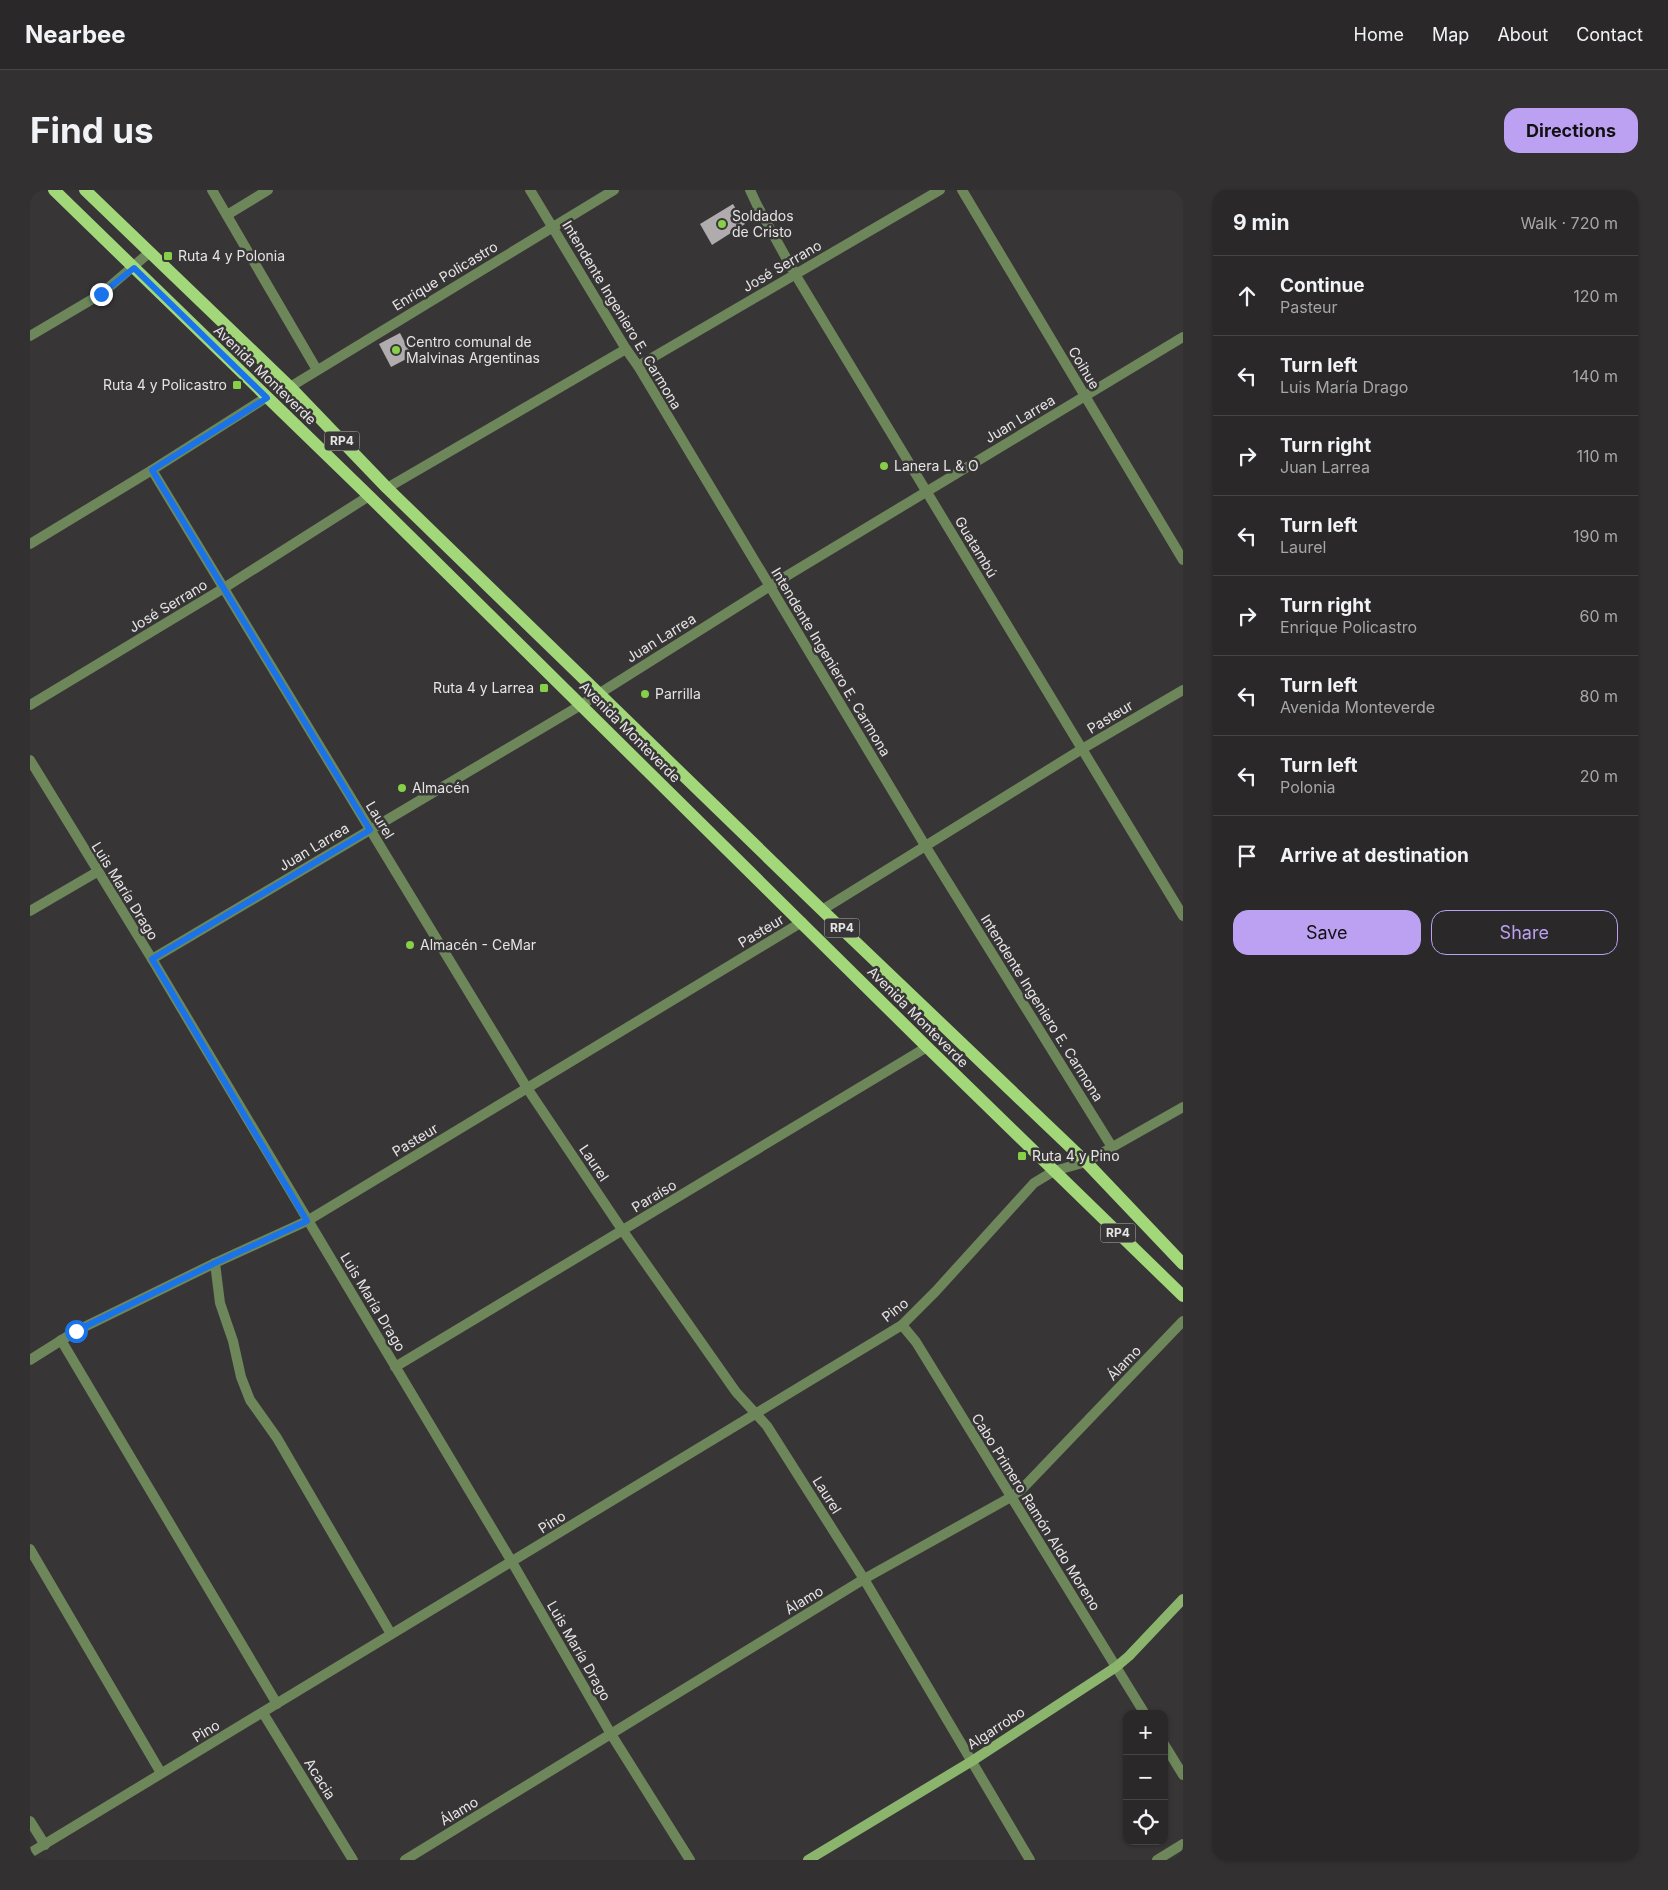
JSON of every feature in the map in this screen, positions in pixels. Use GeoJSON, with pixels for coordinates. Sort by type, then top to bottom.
{"type":"FeatureCollection","features":[{"type":"Feature","properties":{"kind":"main road","name":"Avenida Monteverde"},"geometry":{"type":"LineString","coordinates":[[54,190],[369,496],[802,922],[926,1047],[1183,1296]]}},
{"type":"Feature","properties":{"kind":"main road","name":"Avenida Monteverde"},"geometry":{"type":"LineString","coordinates":[[85,190],[290,387],[387,488],[822,910],[1086,1162],[1183,1264]]}},
{"type":"Feature","properties":{"kind":"street"},"geometry":{"type":"LineString","coordinates":[[212,190],[317,370]]}},
{"type":"Feature","properties":{"kind":"street"},"geometry":{"type":"LineString","coordinates":[[227,215],[268,190]]}},
{"type":"Feature","properties":{"kind":"street","name":"Intendente Ingeniero E. Carmona"},"geometry":{"type":"LineString","coordinates":[[530,190],[638,366],[926,847],[1112,1147]]}},
{"type":"Feature","properties":{"kind":"street","name":"Enrique Policastro"},"geometry":{"type":"LineString","coordinates":[[290,387],[614,190]]}},
{"type":"Feature","properties":{"kind":"street","name":"Guatambú"},"geometry":{"type":"LineString","coordinates":[[750,190],[756,205],[795,274],[1183,916]]}},
{"type":"Feature","properties":{"kind":"street","name":"José Serrano"},"geometry":{"type":"LineString","coordinates":[[638,366],[940,190]]}},
{"type":"Feature","properties":{"kind":"street","name":"Coihue"},"geometry":{"type":"LineString","coordinates":[[962,190],[1183,560]]}},
{"type":"Feature","properties":{"kind":"street"},"geometry":{"type":"LineString","coordinates":[[30,336],[101,294],[134,268],[150,252]]}},
{"type":"Feature","properties":{"kind":"street","name":"Juan Larrea"},"geometry":{"type":"LineString","coordinates":[[152,959],[581,705],[770,586],[1183,337]]}},
{"type":"Feature","properties":{"kind":"street"},"geometry":{"type":"LineString","coordinates":[[387,488],[626,349]]}},
{"type":"Feature","properties":{"kind":"street"},"geometry":{"type":"LineString","coordinates":[[30,544],[267,398]]}},
{"type":"Feature","properties":{"kind":"street","name":"Laurel"},"geometry":{"type":"LineString","coordinates":[[152,470],[527,1088],[623,1231],[736,1392],[767,1426],[864,1579],[1030,1860]]}},
{"type":"Feature","properties":{"kind":"street","name":"José Serrano"},"geometry":{"type":"LineString","coordinates":[[30,705],[224,588],[369,496]]}},
{"type":"Feature","properties":{"kind":"street","name":"Pasteur"},"geometry":{"type":"LineString","coordinates":[[822,910],[1082,749],[1183,690]]}},
{"type":"Feature","properties":{"kind":"street","name":"Luis María Drago"},"geometry":{"type":"LineString","coordinates":[[30,760],[152,959],[512,1562],[611,1734],[690,1860]]}},
{"type":"Feature","properties":{"kind":"street"},"geometry":{"type":"LineString","coordinates":[[30,911],[98,872]]}},
{"type":"Feature","properties":{"kind":"street","name":"Pasteur"},"geometry":{"type":"LineString","coordinates":[[30,1360],[76,1331],[215,1263],[307,1221],[802,922]]}},
{"type":"Feature","properties":{"kind":"street","name":"Paraíso"},"geometry":{"type":"LineString","coordinates":[[395,1367],[926,1047]]}},
{"type":"Feature","properties":{"kind":"street"},"geometry":{"type":"LineString","coordinates":[[1086,1162],[1183,1107]]}},
{"type":"Feature","properties":{"kind":"street","name":"Pino"},"geometry":{"type":"LineString","coordinates":[[33,1855],[44,1845],[902,1325],[936,1291],[1034,1183],[1054,1170],[1086,1162]]}},
{"type":"Feature","properties":{"kind":"street"},"geometry":{"type":"LineString","coordinates":[[215,1263],[220,1303],[234,1341],[241,1377],[250,1400],[277,1438],[392,1634]]}},
{"type":"Feature","properties":{"kind":"street","name":"Álamo"},"geometry":{"type":"LineString","coordinates":[[405,1860],[864,1579],[1011,1497],[1021,1490],[1183,1321]]}},
{"type":"Feature","properties":{"kind":"street","name":"Cabo Primero Ramón Aldo Moreno"},"geometry":{"type":"LineString","coordinates":[[902,1325],[916,1342],[1143,1710]]}},
{"type":"Feature","properties":{"kind":"street"},"geometry":{"type":"LineString","coordinates":[[61,1340],[277,1704]]}},
{"type":"Feature","properties":{"kind":"street"},"geometry":{"type":"LineString","coordinates":[[30,1549],[161,1774]]}},
{"type":"Feature","properties":{"kind":"street","name":"Algarrobo"},"geometry":{"type":"LineString","coordinates":[[808,1860],[972,1761],[1116,1667],[1129,1656],[1183,1599]]}},
{"type":"Feature","properties":{"kind":"street","name":"Acacia"},"geometry":{"type":"LineString","coordinates":[[263,1713],[353,1860]]}},
{"type":"Feature","properties":{"kind":"street"},"geometry":{"type":"LineString","coordinates":[[1168,1751],[1183,1775]]}},
{"type":"Feature","properties":{"kind":"street"},"geometry":{"type":"LineString","coordinates":[[30,1821],[44,1845]]}},
{"type":"Feature","properties":{"kind":"street"},"geometry":{"type":"LineString","coordinates":[[1157,1860],[1183,1844]]}},
{"type":"Feature","properties":{"kind":"building","name":"Soldados de Cristo"},"geometry":{"type":"Polygon","coordinates":[[[733,204],[745,224],[712,245],[700,224],[733,204]]]}},
{"type":"Feature","properties":{"kind":"building","name":"Centro comunal de Malvinas Argentinas"},"geometry":{"type":"Polygon","coordinates":[[[400,333],[412,356],[391,367],[379,344],[400,333]]]}},
{"type":"Feature","properties":{"kind":"place","name":"Soldados de Cristo"},"geometry":{"type":"Point","coordinates":[722,224]}},
{"type":"Feature","properties":{"kind":"place","name":"Ruta 4 y Polonia"},"geometry":{"type":"Point","coordinates":[168,256]}},
{"type":"Feature","properties":{"kind":"place","name":"Centro comunal de Malvinas Argentinas"},"geometry":{"type":"Point","coordinates":[396,350]}},
{"type":"Feature","properties":{"kind":"place","name":"Ruta 4 y Policastro"},"geometry":{"type":"Point","coordinates":[237,385]}},
{"type":"Feature","properties":{"kind":"place","name":"Lanera L & O"},"geometry":{"type":"Point","coordinates":[884,466]}},
{"type":"Feature","properties":{"kind":"place","name":"Ruta 4 y Larrea"},"geometry":{"type":"Point","coordinates":[544,688]}},
{"type":"Feature","properties":{"kind":"place","name":"Parrilla"},"geometry":{"type":"Point","coordinates":[645,694]}},
{"type":"Feature","properties":{"kind":"place","name":"Almacén"},"geometry":{"type":"Point","coordinates":[402,788]}},
{"type":"Feature","properties":{"kind":"place","name":"Almacén - CeMar"},"geometry":{"type":"Point","coordinates":[410,945]}},
{"type":"Feature","properties":{"kind":"place","name":"Ruta 4 y Pino"},"geometry":{"type":"Point","coordinates":[1022,1156]}},
{"type":"Feature","properties":{"kind":"route"},"geometry":{"type":"LineString","coordinates":[[76,1331],[215,1263],[307,1221],[152,959],[370,830],[152,470],[267,398],[134,268],[101,294]]}}]}
